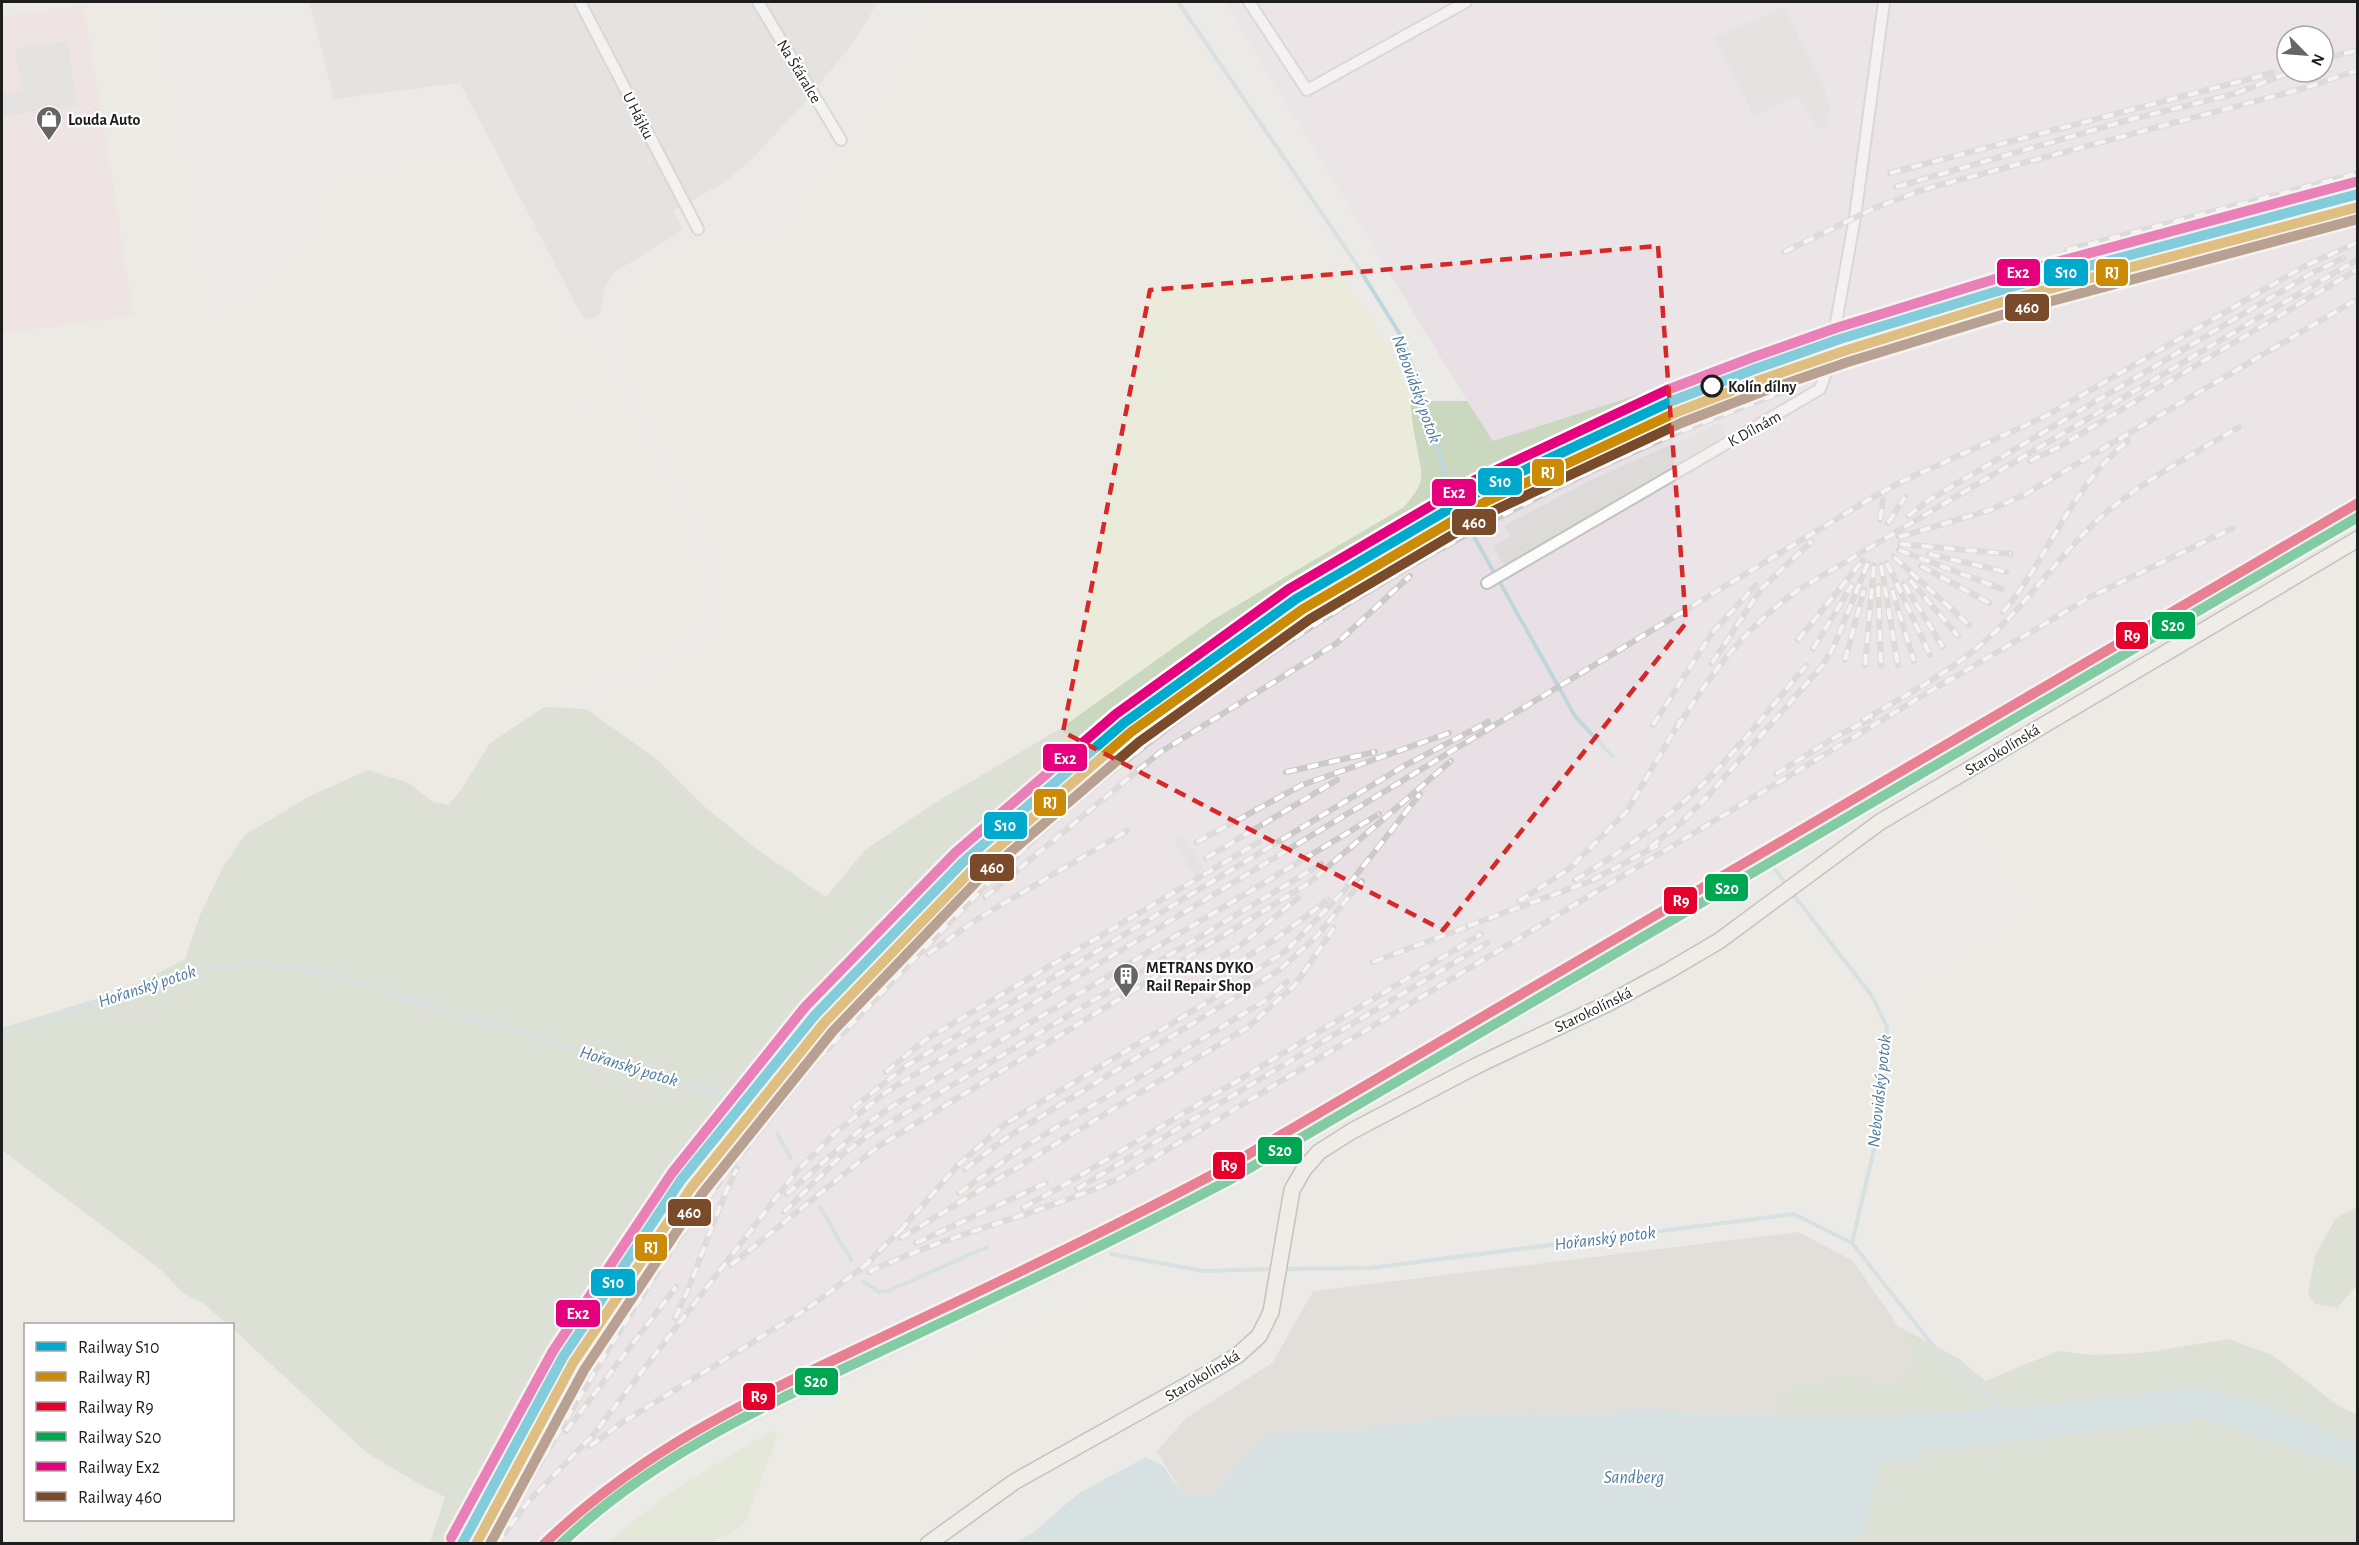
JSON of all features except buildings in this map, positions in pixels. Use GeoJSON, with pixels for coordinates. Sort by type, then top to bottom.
{"type":"FeatureCollection","features":[{"type":"Feature","properties":{"kind":"street","name":"U Hájku"},"geometry":{"type":"LineString","coordinates":[[580,2],[698,229]]}},
{"type":"Feature","properties":{"kind":"street","name":"Na Šťáralce"},"geometry":{"type":"LineString","coordinates":[[758,2],[842,140]]}},
{"type":"Feature","properties":{"kind":"street"},"geometry":{"type":"LineString","coordinates":[[1249,2],[1307,90],[1466,2]]}},
{"type":"Feature","properties":{"kind":"street","name":"K Dílnám"},"geometry":{"type":"LineString","coordinates":[[1487,583],[1820,389],[1828,367],[1855,217],[1884,2]]}},
{"type":"Feature","properties":{"kind":"street","name":"Starokolínská"},"geometry":{"type":"LineString","coordinates":[[928,1544],[1014,1482],[1238,1355],[1259,1336],[1271,1312],[1276,1290],[1281,1246],[1292,1190],[1304,1169],[1319,1152],[1352,1131],[1476,1066],[1609,1003],[1719,941],[1880,822],[2358,539]]}},
{"type":"Feature","properties":{"kind":"highlighted area"},"geometry":{"type":"Polygon","coordinates":[[[1658,246],[1686,623],[1443,930],[1063,732],[1150,290],[1658,246]]]}},
{"type":"Feature","properties":{"kind":"shaded area"},"geometry":{"type":"Polygon","coordinates":[[[309,2],[878,2],[853,43],[805,102],[754,157],[725,182],[674,211],[683,230],[615,272],[605,287],[599,316],[584,320],[460,83],[334,99],[309,2]]]}},
{"type":"Feature","properties":{"kind":"shaded area"},"geometry":{"type":"Polygon","coordinates":[[[1225,2],[2357,2],[2357,180],[2049,261],[1811,328],[1700,375],[1492,442],[1225,2]]]}},
{"type":"Feature","properties":{"kind":"shaded area"},"geometry":{"type":"Polygon","coordinates":[[[84,5],[134,316],[2,333],[2,17],[84,5]]]}},
{"type":"Feature","properties":{"kind":"shaded area"},"geometry":{"type":"Polygon","coordinates":[[[1784,6],[1827,95],[1830,110],[1827,128],[1817,128],[1798,96],[1754,117],[1715,38],[1784,6]]]}},
{"type":"Feature","properties":{"kind":"shaded area"},"geometry":{"type":"Polygon","coordinates":[[[68,41],[77,106],[2,117],[2,93],[21,90],[15,48],[68,41]]]}},
{"type":"Feature","properties":{"kind":"shaded area"},"geometry":{"type":"Polygon","coordinates":[[[2357,183],[2357,529],[1233,1187],[1129,1242],[712,1443],[662,1472],[574,1543],[451,1544],[537,1380],[625,1241],[722,1107],[791,1025],[892,915],[997,815],[1114,717],[1236,627],[1308,579],[1441,502],[1549,447],[1695,383],[1694,379],[1733,364],[1735,367],[1785,348],[1791,341],[1979,286],[2357,183]]]}},
{"type":"Feature","properties":{"kind":"shaded area"},"geometry":{"type":"Polygon","coordinates":[[[1720,423],[1726,437],[1505,568],[1494,546],[1510,537],[1505,525],[1597,477],[1720,423]]]}},
{"type":"Feature","properties":{"kind":"shaded area"},"geometry":{"type":"Polygon","coordinates":[[[1183,834],[1204,869],[1195,876],[1173,840],[1183,834]]]}},
{"type":"Feature","properties":{"kind":"shaded area"},"geometry":{"type":"Polygon","coordinates":[[[1799,1232],[1853,1261],[1898,1326],[1916,1361],[1893,1385],[1848,1372],[1771,1393],[1775,1416],[1640,1409],[1587,1414],[1529,1412],[1457,1416],[1354,1429],[1238,1460],[1216,1493],[1183,1494],[1157,1451],[1186,1418],[1273,1362],[1313,1291],[1799,1232]]]}},
{"type":"Feature","properties":{"kind":"green space"},"geometry":{"type":"Polygon","coordinates":[[[154,2],[187,179],[207,325],[283,271],[314,245],[334,177],[353,182],[472,150],[488,159],[547,273],[559,317],[575,341],[598,347],[606,361],[705,574],[704,597],[696,621],[685,636],[655,656],[583,684],[490,743],[461,790],[448,805],[433,802],[408,783],[368,770],[310,796],[245,835],[223,867],[200,915],[185,958],[128,989],[2,1028],[2,336],[135,317],[84,5],[90,8],[154,2]],[[580,395],[569,402],[582,423],[593,415],[580,395]],[[677,584],[659,592],[661,605],[678,598],[677,584]]]}},
{"type":"Feature","properties":{"kind":"green space"},"geometry":{"type":"Polygon","coordinates":[[[937,2],[1164,2],[1394,357],[1410,401],[1416,444],[1424,472],[1417,492],[1404,507],[1375,522],[1061,729],[933,804],[826,897],[758,849],[704,806],[658,760],[586,709],[653,678],[699,653],[712,638],[722,615],[725,593],[722,563],[628,371],[619,318],[631,283],[659,260],[726,236],[776,234],[793,221],[822,176],[862,131],[903,71],[937,2]]]}},
{"type":"Feature","properties":{"kind":"green space"},"geometry":{"type":"Polygon","coordinates":[[[1700,375],[1429,508],[1310,578],[1175,669],[1046,770],[925,880],[812,999],[707,1126],[611,1259],[526,1398],[451,1543],[430,1543],[445,1497],[367,1453],[234,1330],[234,1323],[226,1323],[203,1303],[184,1294],[162,1271],[2,1150],[2,1028],[128,989],[185,959],[200,915],[223,867],[245,835],[310,796],[368,770],[409,783],[433,802],[448,805],[461,790],[490,743],[544,707],[586,709],[658,760],[704,806],[757,849],[826,897],[865,850],[933,804],[1061,728],[1214,619],[1404,507],[1417,490],[1421,477],[1410,401],[1467,401],[1493,441],[1700,375]]]}},
{"type":"Feature","properties":{"kind":"green space"},"geometry":{"type":"Polygon","coordinates":[[[2357,558],[2357,1207],[2309,1283],[2308,1293],[2315,1304],[2337,1308],[2357,1285],[2357,1414],[2340,1407],[2312,1383],[2229,1339],[2143,1353],[2091,1355],[2058,1351],[1985,1381],[1958,1358],[1877,1246],[1878,1156],[1901,1007],[1931,978],[2030,912],[2028,897],[1995,861],[1964,801],[1973,789],[2010,764],[2357,558]]]}},
{"type":"Feature","properties":{"kind":"green space"},"geometry":{"type":"Polygon","coordinates":[[[1789,911],[1875,1011],[1886,1048],[1867,1179],[1864,1192],[1855,1200],[1845,1205],[1781,1203],[1487,1235],[1324,1265],[1297,1252],[1295,1227],[1305,1202],[1327,1172],[1351,1153],[1613,1020],[1670,988],[1789,911]]]}},
{"type":"Feature","properties":{"kind":"green space"},"geometry":{"type":"Polygon","coordinates":[[[2,1150],[162,1271],[179,1286],[185,1297],[169,1323],[24,1323],[24,1521],[68,1521],[51,1543],[2,1543],[2,1150]]]}},
{"type":"Feature","properties":{"kind":"green space"},"geometry":{"type":"Polygon","coordinates":[[[2357,1207],[2357,1285],[2337,1308],[2315,1304],[2308,1294],[2315,1255],[2336,1218],[2357,1207]]]}},
{"type":"Feature","properties":{"kind":"green space"},"geometry":{"type":"Polygon","coordinates":[[[1113,1289],[1196,1291],[1232,1303],[1242,1322],[1226,1341],[1203,1357],[1096,1414],[929,1523],[904,1543],[724,1543],[750,1523],[769,1467],[797,1427],[814,1413],[879,1378],[912,1365],[962,1359],[1113,1289]]]}},
{"type":"Feature","properties":{"kind":"green space"},"geometry":{"type":"Polygon","coordinates":[[[203,1303],[226,1323],[180,1323],[191,1307],[203,1303]]]}},
{"type":"Feature","properties":{"kind":"green space"},"geometry":{"type":"Polygon","coordinates":[[[1898,1326],[1958,1358],[1985,1381],[2058,1351],[2091,1355],[2143,1353],[2229,1339],[2272,1355],[2340,1407],[2357,1414],[2357,1444],[2199,1387],[2051,1404],[1899,1415],[1775,1416],[1771,1393],[1848,1372],[1893,1385],[1916,1361],[1898,1326]]]}},
{"type":"Feature","properties":{"kind":"green space"},"geometry":{"type":"Polygon","coordinates":[[[234,1330],[367,1453],[445,1497],[430,1543],[65,1544],[83,1521],[234,1521],[234,1330]]]}},
{"type":"Feature","properties":{"kind":"green space"},"geometry":{"type":"Polygon","coordinates":[[[2205,1419],[2357,1468],[2357,1543],[1855,1544],[1864,1529],[1880,1464],[1910,1461],[1925,1452],[2205,1419]]]}},
{"type":"Feature","properties":{"kind":"green space"},"geometry":{"type":"Polygon","coordinates":[[[773,1430],[777,1438],[745,1524],[712,1543],[608,1543],[666,1496],[773,1430]]]}},
{"type":"Feature","properties":{"kind":"water","name":"Sandberg"},"geometry":{"type":"Polygon","coordinates":[[[2199,1387],[2248,1398],[2357,1444],[2357,1468],[2205,1419],[1925,1452],[1910,1461],[1880,1464],[1864,1529],[1855,1543],[1014,1543],[1034,1532],[1079,1493],[1146,1457],[1163,1466],[1183,1494],[1216,1493],[1238,1460],[1272,1433],[1354,1429],[1457,1416],[1529,1412],[1587,1414],[1640,1409],[1775,1416],[1899,1415],[2051,1404],[2199,1387]]]}},
{"type":"Feature","properties":{"kind":"waterway","name":"Nebovidský potok"},"geometry":{"type":"LineString","coordinates":[[1178,2],[1355,262],[1401,336],[1429,413],[1450,494],[1575,716],[1613,757]]}},
{"type":"Feature","properties":{"kind":"waterway","name":"Nebovidský potok"},"geometry":{"type":"LineString","coordinates":[[1772,866],[1788,887]]}},
{"type":"Feature","properties":{"kind":"waterway","name":"Nebovidský potok"},"geometry":{"type":"LineString","coordinates":[[1792,893],[1872,996],[1887,1027],[1879,1128],[1852,1243]]}},
{"type":"Feature","properties":{"kind":"waterway","name":"Hořanský potok"},"geometry":{"type":"LineString","coordinates":[[2,1035],[189,969],[256,963],[313,969],[366,986]]}},
{"type":"Feature","properties":{"kind":"waterway","name":"Hořanský potok"},"geometry":{"type":"LineString","coordinates":[[388,992],[732,1098]]}},
{"type":"Feature","properties":{"kind":"waterway","name":"Hořanský potok"},"geometry":{"type":"LineString","coordinates":[[777,1133],[791,1159]]}},
{"type":"Feature","properties":{"kind":"waterway","name":"Hořanský potok"},"geometry":{"type":"LineString","coordinates":[[820,1207],[851,1260]]}},
{"type":"Feature","properties":{"kind":"waterway","name":"Hořanský potok"},"geometry":{"type":"LineString","coordinates":[[1281,1269],[1370,1268],[1794,1214],[1852,1243],[1938,1352],[2001,1410]]}},
{"type":"Feature","properties":{"kind":"waterway","name":"Hořanský potok"},"geometry":{"type":"LineString","coordinates":[[864,1282],[879,1292],[888,1291],[987,1247]]}},
{"type":"Feature","properties":{"kind":"waterway","name":"Hořanský potok"},"geometry":{"type":"LineString","coordinates":[[1111,1254],[1203,1271],[1274,1269]]}},
{"type":"Feature","properties":{"kind":"railway"},"geometry":{"type":"LineString","coordinates":[[2335,56],[2358,50]]}},
{"type":"Feature","properties":{"kind":"railway"},"geometry":{"type":"LineString","coordinates":[[1784,252],[1875,208],[1925,189],[2305,88],[2358,70]]}},
{"type":"Feature","properties":{"kind":"railway"},"geometry":{"type":"LineString","coordinates":[[1890,173],[2272,73]]}},
{"type":"Feature","properties":{"kind":"railway"},"geometry":{"type":"LineString","coordinates":[[1896,187],[2132,119],[2234,94],[2275,78]]}},
{"type":"Feature","properties":{"kind":"railway"},"geometry":{"type":"LineString","coordinates":[[2067,250],[2358,173]]}},
{"type":"Feature","properties":{"kind":"railway"},"geometry":{"type":"LineString","coordinates":[[497,1544],[527,1503],[593,1435],[795,1173],[834,1134],[886,1092],[1868,500],[1903,481],[2046,416],[2303,267],[2358,242]]}},
{"type":"Feature","properties":{"kind":"railway"},"geometry":{"type":"LineString","coordinates":[[1908,516],[1929,500],[2314,272],[2344,258]]}},
{"type":"Feature","properties":{"kind":"railway"},"geometry":{"type":"LineString","coordinates":[[1677,728],[1730,653],[1779,604],[1798,590],[2358,259]]}},
{"type":"Feature","properties":{"kind":"railway"},"geometry":{"type":"LineString","coordinates":[[2030,461],[2057,448],[2358,269]]}},
{"type":"Feature","properties":{"kind":"railway"},"geometry":{"type":"LineString","coordinates":[[1899,537],[1990,510],[2024,495],[2354,301]]}},
{"type":"Feature","properties":{"kind":"railway"},"geometry":{"type":"LineString","coordinates":[[510,1514],[606,1353],[682,1234],[811,1066],[971,900],[1072,806],[1138,751],[1279,648],[1428,556],[1583,475],[1677,433],[1790,389]]}},
{"type":"Feature","properties":{"kind":"railway"},"geometry":{"type":"LineString","coordinates":[[1863,720],[1934,678],[1984,642],[2012,615],[2087,530],[2117,504],[2168,469],[2239,427]]}},
{"type":"Feature","properties":{"kind":"railway"},"geometry":{"type":"LineString","coordinates":[[2003,612],[2034,569],[2091,479],[2128,441]]}},
{"type":"Feature","properties":{"kind":"railway"},"geometry":{"type":"LineString","coordinates":[[1888,523],[1905,497]]}},
{"type":"Feature","properties":{"kind":"railway"},"geometry":{"type":"LineString","coordinates":[[1880,520],[1883,500]]}},
{"type":"Feature","properties":{"kind":"railway"},"geometry":{"type":"LineString","coordinates":[[1945,683],[2090,597],[2233,528]]}},
{"type":"Feature","properties":{"kind":"railway"},"geometry":{"type":"LineString","coordinates":[[1712,663],[1761,589],[1812,541]]}},
{"type":"Feature","properties":{"kind":"railway"},"geometry":{"type":"LineString","coordinates":[[1900,544],[2011,554]]}},
{"type":"Feature","properties":{"kind":"railway"},"geometry":{"type":"LineString","coordinates":[[1899,550],[2002,589]]}},
{"type":"Feature","properties":{"kind":"railway"},"geometry":{"type":"LineString","coordinates":[[1929,554],[2006,572]]}},
{"type":"Feature","properties":{"kind":"railway"},"geometry":{"type":"LineString","coordinates":[[1894,557],[1969,625]]}},
{"type":"Feature","properties":{"kind":"railway"},"geometry":{"type":"LineString","coordinates":[[1798,640],[1863,560]]}},
{"type":"Feature","properties":{"kind":"railway"},"geometry":{"type":"LineString","coordinates":[[1650,847],[1682,822],[1707,797],[1823,665],[1834,646],[1868,563]]}},
{"type":"Feature","properties":{"kind":"railway"},"geometry":{"type":"LineString","coordinates":[[1887,563],[1930,655]]}},
{"type":"Feature","properties":{"kind":"railway"},"geometry":{"type":"LineString","coordinates":[[1865,665],[1874,565]]}},
{"type":"Feature","properties":{"kind":"railway"},"geometry":{"type":"LineString","coordinates":[[1881,565],[1898,665]]}},
{"type":"Feature","properties":{"kind":"railway"},"geometry":{"type":"LineString","coordinates":[[1921,566],[1989,603]]}},
{"type":"Feature","properties":{"kind":"railway"},"geometry":{"type":"LineString","coordinates":[[985,897],[1159,753],[1337,643],[1410,576]]}},
{"type":"Feature","properties":{"kind":"railway"},"geometry":{"type":"LineString","coordinates":[[1910,580],[1958,636]]}},
{"type":"Feature","properties":{"kind":"railway"},"geometry":{"type":"LineString","coordinates":[[1904,584],[1943,647]]}},
{"type":"Feature","properties":{"kind":"railway"},"geometry":{"type":"LineString","coordinates":[[1653,725],[1712,633],[1756,585]]}},
{"type":"Feature","properties":{"kind":"railway"},"geometry":{"type":"LineString","coordinates":[[1813,649],[1852,585]]}},
{"type":"Feature","properties":{"kind":"railway"},"geometry":{"type":"LineString","coordinates":[[1878,586],[1881,666]]}},
{"type":"Feature","properties":{"kind":"railway"},"geometry":{"type":"LineString","coordinates":[[1845,660],[1864,590]]}},
{"type":"Feature","properties":{"kind":"railway"},"geometry":{"type":"LineString","coordinates":[[1892,590],[1914,661]]}},
{"type":"Feature","properties":{"kind":"railway"},"geometry":{"type":"LineString","coordinates":[[1575,880],[1610,858],[1677,808],[1733,753],[1806,666]]}},
{"type":"Feature","properties":{"kind":"railway"},"geometry":{"type":"LineString","coordinates":[[869,1272],[931,1246],[1058,1203],[1120,1178],[1952,678]]}},
{"type":"Feature","properties":{"kind":"railway"},"geometry":{"type":"LineString","coordinates":[[1776,774],[1837,736],[1872,718]]}},
{"type":"Feature","properties":{"kind":"railway"},"geometry":{"type":"LineString","coordinates":[[1519,901],[1569,869],[1627,811],[1680,721]]}},
{"type":"Feature","properties":{"kind":"railway"},"geometry":{"type":"LineString","coordinates":[[853,1108],[906,1066],[1404,766],[1488,722]]}},
{"type":"Feature","properties":{"kind":"railway"},"geometry":{"type":"LineString","coordinates":[[1197,842],[1302,785],[1449,733]]}},
{"type":"Feature","properties":{"kind":"railway"},"geometry":{"type":"LineString","coordinates":[[1286,772],[1375,752]]}},
{"type":"Feature","properties":{"kind":"railway"},"geometry":{"type":"LineString","coordinates":[[731,1265],[879,1146],[1309,883],[1451,761]]}},
{"type":"Feature","properties":{"kind":"railway"},"geometry":{"type":"LineString","coordinates":[[1206,858],[1337,780]]}},
{"type":"Feature","properties":{"kind":"railway"},"geometry":{"type":"LineString","coordinates":[[900,1231],[958,1165],[1005,1124],[1224,992],[1287,950],[1343,892],[1420,794]]}},
{"type":"Feature","properties":{"kind":"railway"},"geometry":{"type":"LineString","coordinates":[[787,1194],[869,1122],[908,1096],[1379,814]]}},
{"type":"Feature","properties":{"kind":"railway"},"geometry":{"type":"LineString","coordinates":[[928,954],[979,918],[1127,831]]}},
{"type":"Feature","properties":{"kind":"railway"},"geometry":{"type":"LineString","coordinates":[[886,1072],[925,1040],[1259,842]]}},
{"type":"Feature","properties":{"kind":"railway"},"geometry":{"type":"LineString","coordinates":[[1468,926],[1591,881],[1658,845]]}},
{"type":"Feature","properties":{"kind":"railway"},"geometry":{"type":"LineString","coordinates":[[784,1212],[842,1155],[869,1135],[1321,864]]}},
{"type":"Feature","properties":{"kind":"railway"},"geometry":{"type":"LineString","coordinates":[[965,1169],[1006,1138],[1278,971],[1316,937],[1362,881]]}},
{"type":"Feature","properties":{"kind":"railway"},"geometry":{"type":"LineString","coordinates":[[1211,963],[1241,945],[1298,898]]}},
{"type":"Feature","properties":{"kind":"railway"},"geometry":{"type":"LineString","coordinates":[[1218,974],[1270,943],[1328,900]]}},
{"type":"Feature","properties":{"kind":"railway"},"geometry":{"type":"LineString","coordinates":[[1373,962],[1474,924]]}},
{"type":"Feature","properties":{"kind":"railway"},"geometry":{"type":"LineString","coordinates":[[901,1238],[1248,1027],[1295,985],[1334,928]]}},
{"type":"Feature","properties":{"kind":"railway"},"geometry":{"type":"LineString","coordinates":[[1023,1208],[1481,934]]}},
{"type":"Feature","properties":{"kind":"railway"},"geometry":{"type":"LineString","coordinates":[[1077,1189],[1487,943]]}},
{"type":"Feature","properties":{"kind":"railway"},"geometry":{"type":"LineString","coordinates":[[959,1193],[1019,1150],[1266,1000],[1287,982]]}},
{"type":"Feature","properties":{"kind":"railway"},"geometry":{"type":"LineString","coordinates":[[675,1318],[737,1169]]}},
{"type":"Feature","properties":{"kind":"railway"},"geometry":{"type":"LineString","coordinates":[[916,1243],[1046,1183]]}},
{"type":"Feature","properties":{"kind":"railway"},"geometry":{"type":"LineString","coordinates":[[863,1267],[906,1225]]}},
{"type":"Feature","properties":{"kind":"railway"},"geometry":{"type":"LineString","coordinates":[[808,1308],[870,1262]]}},
{"type":"Feature","properties":{"kind":"railway"},"geometry":{"type":"LineString","coordinates":[[566,1431],[676,1287]]}},
{"type":"Feature","properties":{"kind":"railway"},"geometry":{"type":"LineString","coordinates":[[590,1446],[623,1422],[813,1305]]}},
{"type":"Feature","properties":{"kind":"rail line","name":"Ex2"},"geometry":{"type":"LineString","coordinates":[[451,1538],[553,1351],[672,1173],[805,1007],[955,853],[1116,714],[1289,589],[1475,480],[1667,390],[1836,328],[2008,275],[2355,182]]}},
{"type":"Feature","properties":{"kind":"rail line","name":"S10"},"geometry":{"type":"LineString","coordinates":[[462,1544],[563,1357],[681,1180],[815,1015],[963,862],[1124,723],[1296,599],[1480,491],[1672,401],[1755,369],[1840,339],[2011,287],[2358,194]]}},
{"type":"Feature","properties":{"kind":"rail line","name":"RJ"},"geometry":{"type":"LineString","coordinates":[[476,1544],[573,1363],[691,1188],[824,1023],[971,871],[1131,732],[1303,609],[1485,502],[1677,412],[1760,380],[1844,351],[2015,298],[2358,207]]}},
{"type":"Feature","properties":{"kind":"rail line","name":"460"},"geometry":{"type":"LineString","coordinates":[[490,1544],[584,1370],[701,1195],[833,1031],[979,879],[1139,742],[1310,619],[1491,512],[1681,423],[1764,391],[1848,362],[2018,310],[2358,219]]}},
{"type":"Feature","properties":{"kind":"rail line","name":"R9"},"geometry":{"type":"LineString","coordinates":[[544,1544],[584,1508],[625,1476],[710,1422],[800,1376],[1020,1272],[1225,1168],[2358,503]]}},
{"type":"Feature","properties":{"kind":"rail line","name":"S20"},"geometry":{"type":"LineString","coordinates":[[561,1544],[598,1511],[677,1455],[762,1408],[1063,1264],[1231,1179],[2358,517]]}},
{"type":"Feature","properties":{"kind":"place","name":"Louda Auto"},"geometry":{"type":"Point","coordinates":[49,142]}},
{"type":"Feature","properties":{"kind":"place","name":"Kolín dílny"},"geometry":{"type":"Point","coordinates":[1712,386]}},
{"type":"Feature","properties":{"kind":"place","name":"METRANS DYKO Rail Repair Shop"},"geometry":{"type":"Point","coordinates":[1126,999]}}]}
